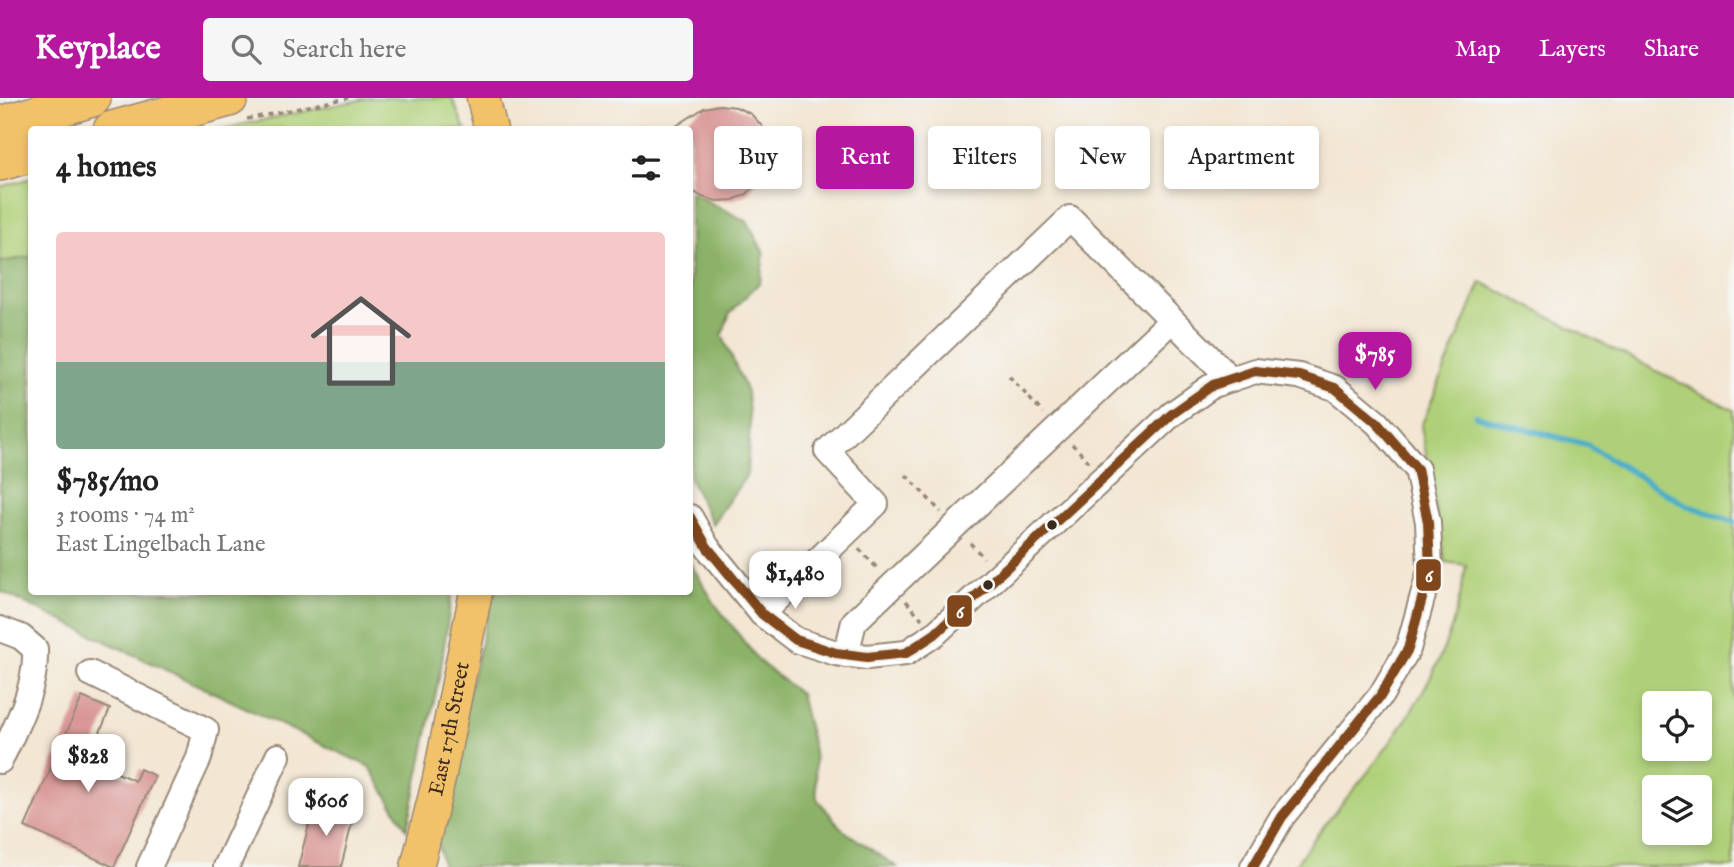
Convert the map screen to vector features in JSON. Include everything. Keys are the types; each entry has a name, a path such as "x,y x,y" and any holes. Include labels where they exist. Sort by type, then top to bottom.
{"highway":[{"path":"0,125 92,98"},
{"path":"136,126 234,110"},
{"path":"0,162 28,154"}],"main road":[{"path":"483,98 490,126"},
{"name":"East 17th Street","path":"417,867 439,779 475,595"}],"street":[{"path":"762,614 876,504 827,451 1070,218 1231,379"},
{"path":"846,655 854,622 1172,320"},
{"path":"693,522 707,547 762,614 796,640 846,655 867,657 906,653 934,634 1172,414 1213,385 1255,371 1299,376 1335,388 1377,423 1418,470 1428,522 1430,570 1408,649 1381,695 1282,817 1253,867"},
{"path":"0,629 21,637 35,649 36,667 19,719 0,761"},
{"path":"90,673 206,730 199,758 149,867"},
{"path":"226,867 278,756"}],"path":[{"path":"234,110 348,98"}],"green space":[{"path":"369,98 452,98 464,126 234,126"},
{"path":"28,179 28,257 0,262 0,187"},
{"path":"693,194 748,222 764,254 760,282 730,313 722,335 747,392 750,426 747,475 712,524 693,485"},
{"path":"28,257 28,595 452,595 441,668 407,830 370,767 0,591 0,262"},
{"path":"1481,282 1734,410 1734,867 1294,867 1316,835 1377,760 1429,680 1448,638 1466,565 1445,562 1421,426"},
{"path":"693,568 715,604 760,662 800,694 814,751 817,799 843,830 897,867 443,867 435,833 492,595 693,595"}],"building":[{"path":"720,105 736,107 751,114 762,126 714,126 714,189 751,189 747,194 733,200 717,201 693,191 693,126 676,126 704,108"},
{"path":"82,697 110,709 88,760 135,781 140,769 155,776 114,867 25,827"},
{"path":"314,805 354,815 341,867 298,867"}],"waterway":[{"path":"1476,416 1587,445 1686,505 1734,522"}],"transit line":[{"name":"6","path":"693,522 707,547 762,614 796,640 836,653 867,657 906,653 935,634 1172,414 1213,385 1255,371 1299,376 1335,388 1377,423 1417,469 1428,522 1430,570 1408,649 1381,695 1282,817 1253,867"}]}
